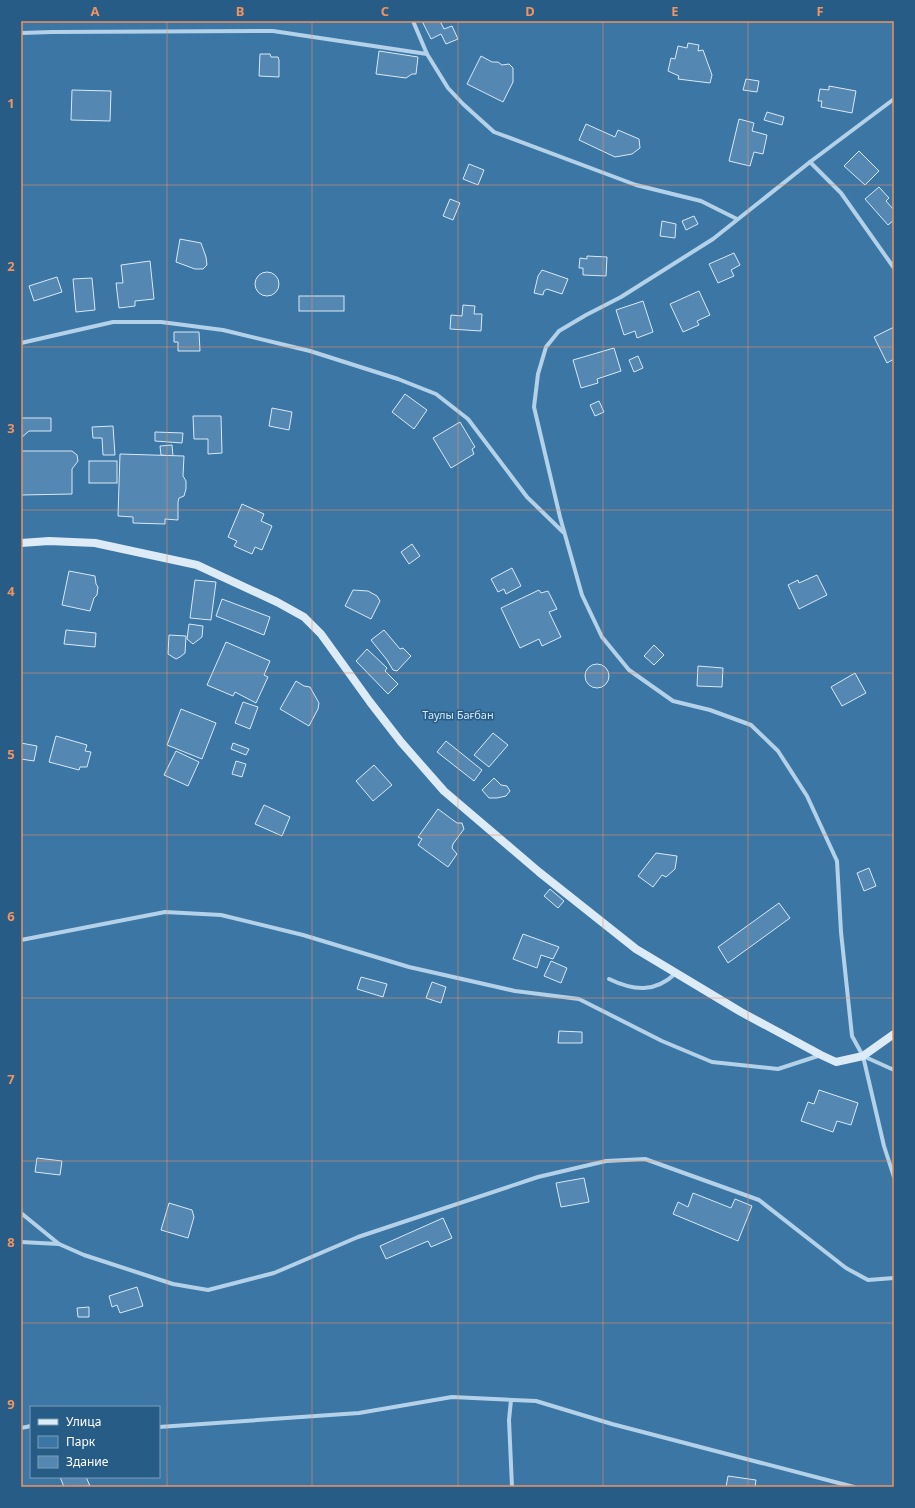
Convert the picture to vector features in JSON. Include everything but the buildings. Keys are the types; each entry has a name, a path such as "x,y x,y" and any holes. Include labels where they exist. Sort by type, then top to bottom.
{"street":[{"path":"413,21 427,54 448,88 494,132 636,185 701,201 737,219"},
{"path":"21,33 273,31 427,54"},
{"path":"894,99 810,162 713,239 621,297 559,331 546,347 538,374 534,407 564,532 582,595 602,637 629,670 673,701 710,710 751,725 778,751 807,796 837,861 852,1036 863,1056 884,1146 894,1177"},
{"path":"810,162 841,193 894,268"},
{"path":"21,343 113,322 161,322 224,330 310,351 398,379 436,394 468,419 527,497 564,532"},
{"path":"21,543 49,541 95,543 197,565 277,602 304,617 321,634 401,742 444,791 539,872 636,949 741,1012 836,1062 863,1056 894,1034"},
{"path":"21,940 165,912 221,915 303,935 409,967 515,991 579,999 662,1041 712,1062 778,1069 821,1055"},
{"path":"609,979 623,986 639,988 654,986 667,981 676,973"},
{"path":"863,1056 894,1070"},
{"path":"21,1213 60,1244 84,1255 173,1284 208,1290 274,1273 358,1237 538,1177 606,1161 645,1159 759,1200 846,1268 868,1280 894,1278"},
{"path":"21,1242 60,1244"},
{"path":"160,1427 359,1413 452,1397 536,1401 612,1424 854,1487"},
{"path":"511,1400 509,1420 512,1487"}],"green space":[{"name":"Таулы Бағбан","path":"21,21 894,21 894,1487 21,1487"}]}
